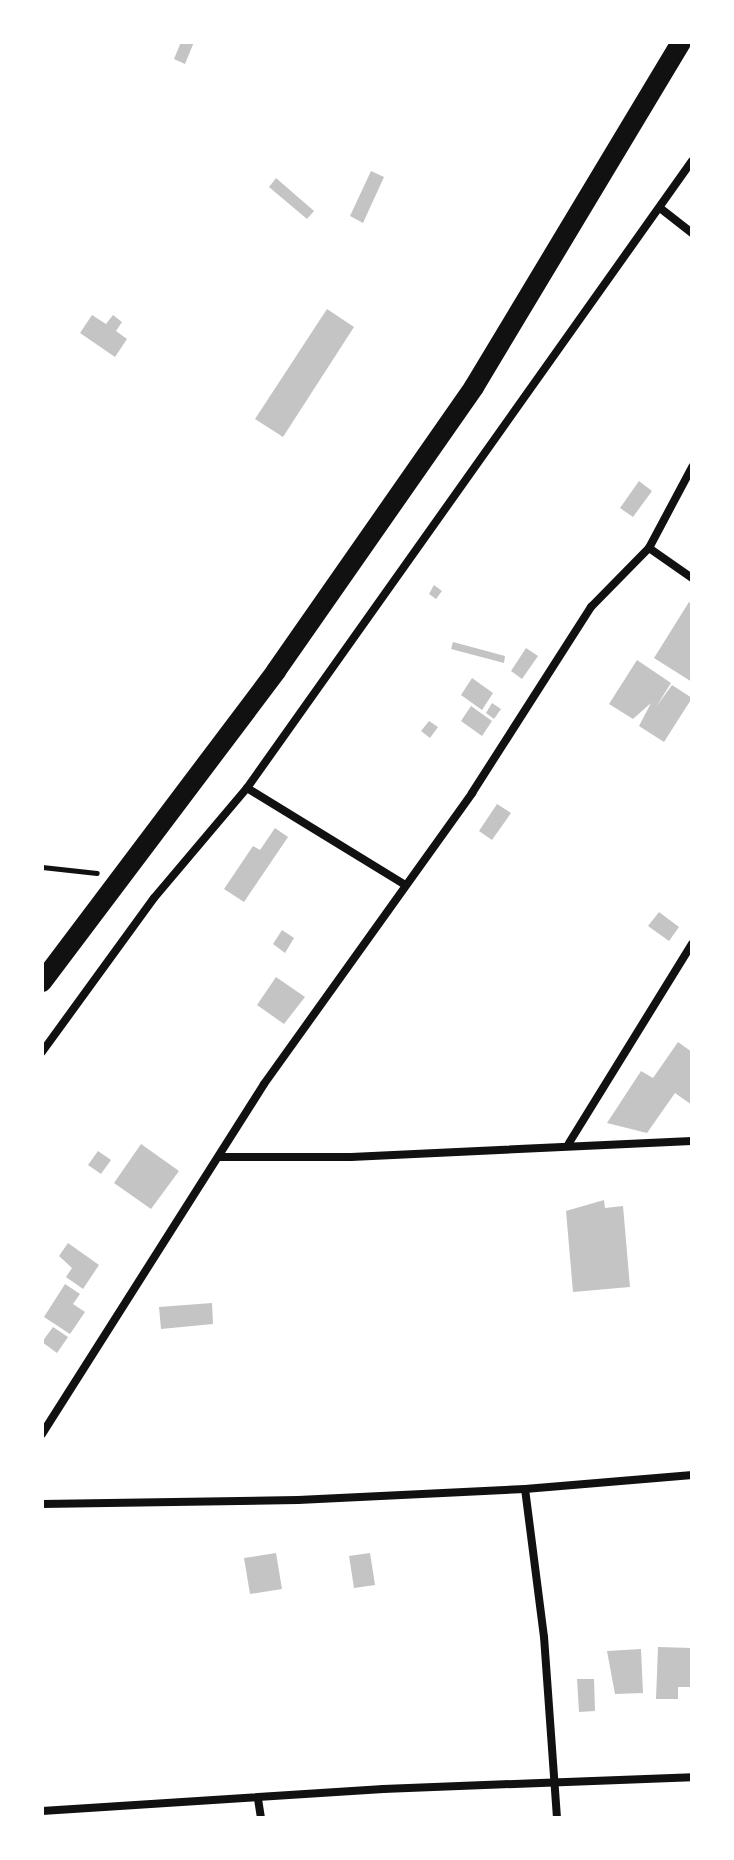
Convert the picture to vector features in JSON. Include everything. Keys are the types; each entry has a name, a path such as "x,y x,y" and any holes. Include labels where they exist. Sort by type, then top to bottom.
{"main road":[{"path":"42,982 125,877 474,387 681,42"}],"street":[{"path":"42,1052 154,898 247,788 692,161"},
{"path":"660,208 692,233"},
{"path":"42,1434 264,1084 472,793 591,607 649,548 692,467"},
{"path":"649,548 692,578"},
{"path":"247,788 405,885"},
{"path":"569,1143 692,944"},
{"path":"220,1157 423,1154 569,1143 692,1141"},
{"path":"42,1504 298,1500 525,1489 692,1475"},
{"path":"525,1489 544,1637 557,1818"},
{"path":"42,1811 692,1777"},
{"path":"258,1799 261,1818"}],"path":[{"path":"42,867 125,877"}],"building":[{"path":"181,42 194,42 185,64 174,59"},
{"path":"371,171 384,177 363,223 350,216"},
{"path":"276,178 314,211 307,219 269,187"},
{"path":"327,309 354,327 283,437 255,419"},
{"path":"92,315 106,324 113,315 122,322 116,331 127,339 115,357 80,333"},
{"path":"639,481 652,491 633,517 620,508"},
{"path":"434,585 442,591 436,599 429,594"},
{"path":"689,602 692,604 692,682 654,658"},
{"path":"453,642 505,656 504,663 451,649"},
{"path":"526,648 538,656 522,679 511,671"},
{"path":"637,660 671,683 656,707 672,685 692,698 664,742 639,726 651,703 633,719 609,704"},
{"path":"472,678 493,693 482,710 461,695"},
{"path":"492,703 501,709 494,719 486,713"},
{"path":"471,706 492,721 482,736 461,721"},
{"path":"429,721 438,727 430,738 421,731"},
{"path":"497,804 511,813 492,840 479,831"},
{"path":"275,828 288,837 244,902 224,889 253,846 260,850"},
{"path":"659,912 679,927 669,941 648,926"},
{"path":"282,930 294,938 285,953 273,944"},
{"path":"276,977 305,997 284,1024 257,1005"},
{"path":"678,1042 692,1052 692,1105 675,1093 647,1133 607,1123 641,1071 653,1078"},
{"path":"141,1144 179,1171 151,1209 114,1183"},
{"path":"98,1151 111,1160 101,1174 88,1165"},
{"path":"604,1200 605,1208 623,1206 630,1287 573,1292 566,1211"},
{"path":"68,1243 99,1265 83,1289 66,1277 72,1268 59,1256"},
{"path":"65,1284 80,1294 73,1304 85,1312 70,1334 44,1317"},
{"path":"212,1303 213,1324 161,1329 159,1307"},
{"path":"53,1327 68,1337 57,1353 42,1342"},
{"path":"276,1553 282,1589 250,1594 244,1558"},
{"path":"370,1553 375,1585 354,1588 349,1556"},
{"path":"658,1647 692,1648 692,1687 678,1687 678,1699 656,1699"},
{"path":"641,1649 643,1693 615,1694 607,1651"},
{"path":"577,1679 594,1679 595,1711 579,1712"}]}
